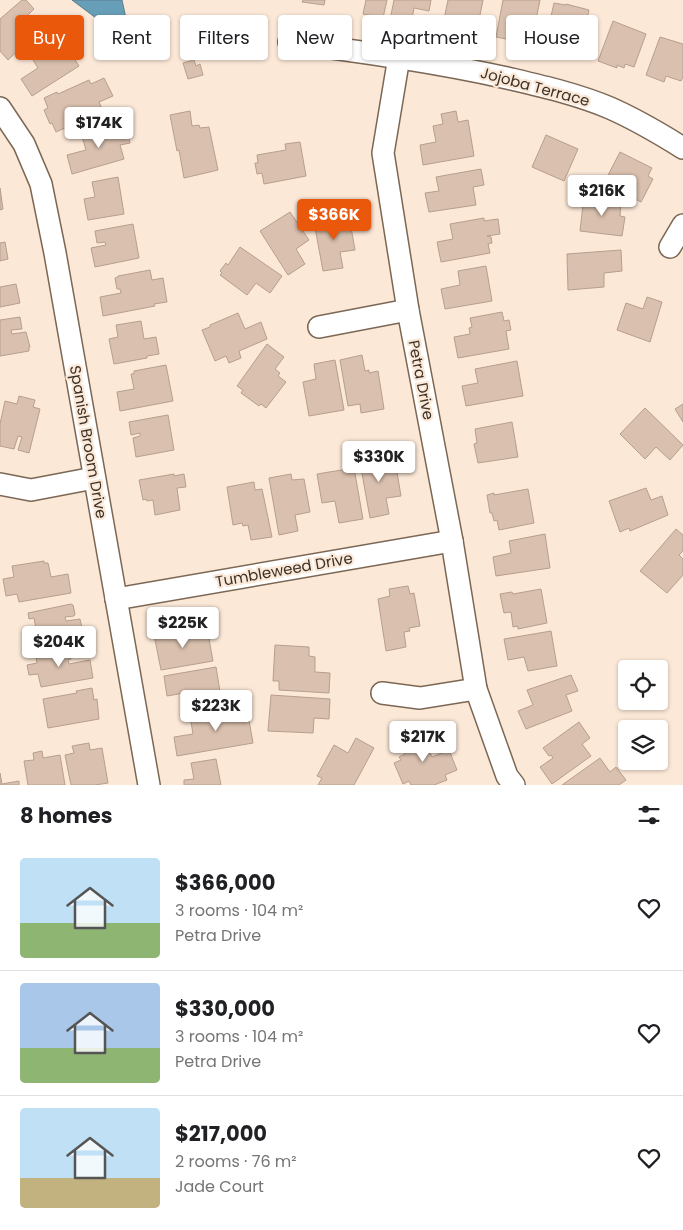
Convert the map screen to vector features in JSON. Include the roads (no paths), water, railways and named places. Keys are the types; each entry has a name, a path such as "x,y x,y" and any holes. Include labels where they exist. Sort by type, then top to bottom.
{"street":[{"name":"Petra Drive","path":"398,60 383,152 408,310 452,541 476,690 507,776 514,785"},
{"name":"Jojoba Terrace","path":"416,60 554,89 608,107 646,126 683,148"},
{"name":"Spanish Broom Drive","path":"0,108 24,144 41,184 57,263 149,785"},
{"path":"670,247 683,225"},
{"path":"319,327 408,310"},
{"path":"0,484 31,490 94,478"},
{"name":"Tumbleweed Drive","path":"116,599 452,541"},
{"path":"382,693 420,698 476,690"}],"water":[{"path":"72,0 122,0 125,15 94,16"}]}
